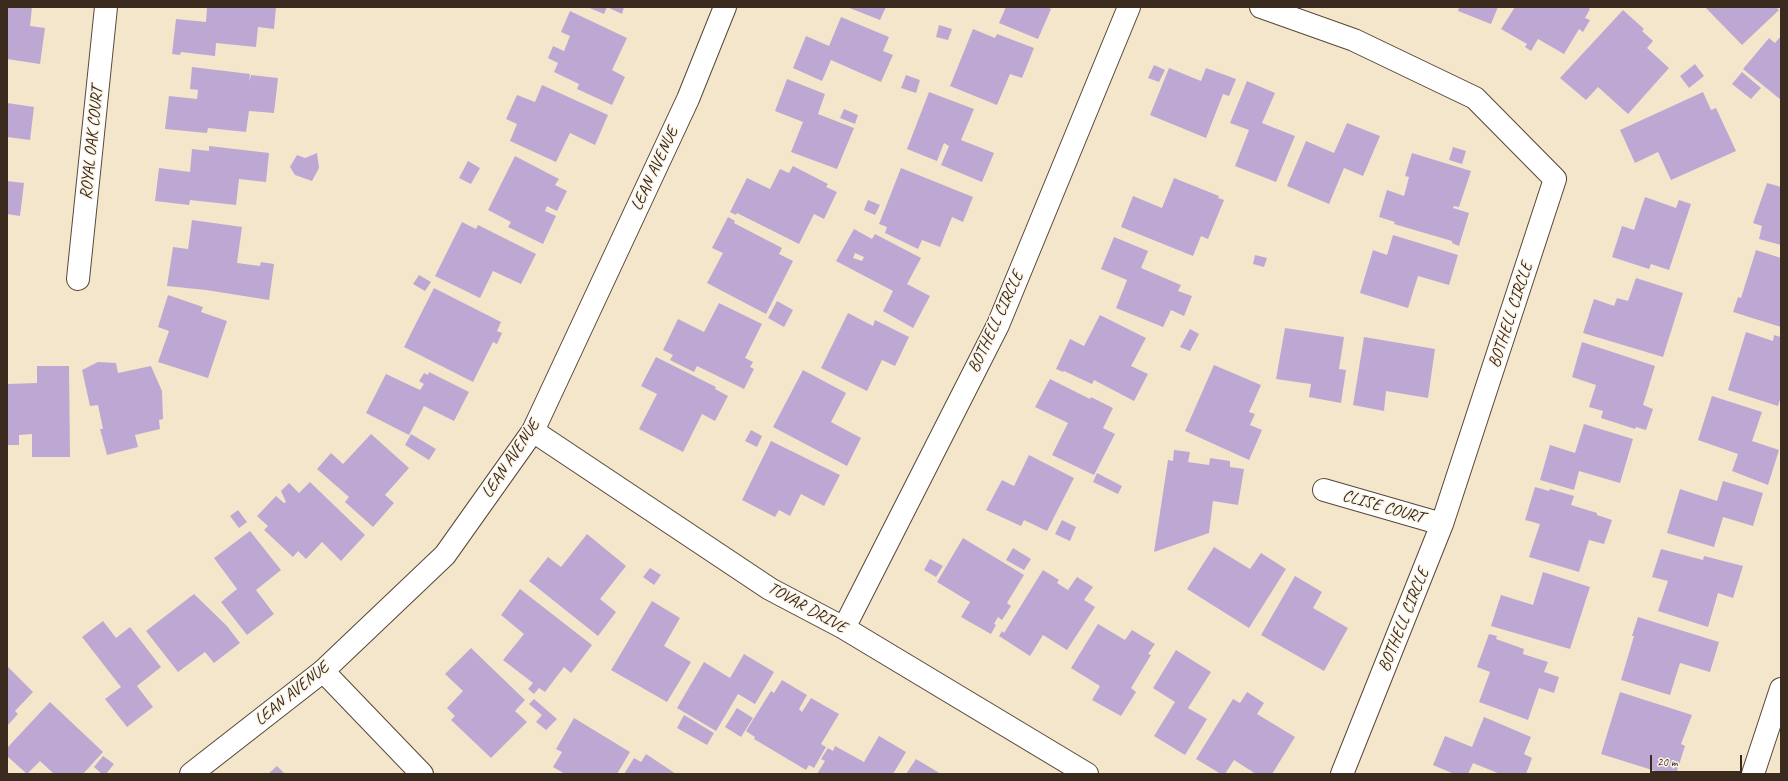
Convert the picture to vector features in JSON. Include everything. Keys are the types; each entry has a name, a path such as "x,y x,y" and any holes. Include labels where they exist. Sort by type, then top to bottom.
{"street":[{"name":"ROYAL OAK COURT","path":"78,279 106,7"},
{"name":"LEAN AVENUE","path":"191,774 323,671 445,555 533,431 688,99 725,7"},
{"name":"BOTHELL CIRCLE","path":"844,628 998,325 1129,7"},
{"name":"BOTHELL CIRCLE","path":"1261,7 1354,40 1475,98 1555,179 1442,524 1342,774"},
{"name":"TOVAR DRIVE","path":"533,431 770,589 844,628 1087,774"},
{"name":"CLISE COURT","path":"1324,490 1442,524"},
{"path":"323,671 422,774"},
{"path":"1753,774 1775,733 1781,689"}],"building":[{"path":"7,7 32,7 30,26 45,28 40,64 7,59"},
{"path":"207,7 276,7 274,29 258,27 256,47 216,43 215,56 181,52 180,55 172,54 176,19 206,22"},
{"path":"587,7 607,7 604,14"},
{"path":"607,7 624,7 622,14"},
{"path":"847,7 886,7 880,20"},
{"path":"1006,7 1047,7 1051,9 1038,39 999,23"},
{"path":"1459,7 1498,7 1491,24 1458,11"},
{"path":"1515,7 1587,7 1590,9 1585,18 1590,20 1583,32 1579,29 1564,54 1538,39 1531,51 1525,47 1527,44 1501,29"},
{"path":"1705,7 1776,7 1779,10 1742,45"},
{"path":"1623,10 1644,29 1642,31 1653,41 1647,48 1669,68 1628,114 1598,87 1586,100 1560,78"},
{"path":"570,11 627,38 612,70 625,77 612,105 577,89 579,84 554,72 558,63 548,58 553,46 564,51 570,36 561,32"},
{"path":"841,17 889,37 883,51 893,55 881,82 831,60 822,81 793,68 806,36 829,46"},
{"path":"939,25 952,29 948,40 936,37"},
{"path":"973,29 995,38 997,34 1034,48 1022,78 1010,74 997,105 950,86"},
{"path":"1781,36 1781,100 1743,69 1769,38 1775,43"},
{"path":"1695,64 1704,76 1689,88 1680,76"},
{"path":"1154,65 1165,70 1159,82 1148,78"},
{"path":"192,67 250,74 249,82 251,75 278,78 274,113 249,111 246,132 208,128 207,133 165,129 169,96 197,99 198,90 190,89"},
{"path":"1169,68 1201,81 1206,68 1236,79 1229,96 1223,94 1206,138 1150,115"},
{"path":"1742,72 1761,88 1751,99 1732,84"},
{"path":"906,75 920,80 916,93 901,88"},
{"path":"787,79 825,94 818,114 854,128 837,169 791,152 803,122 775,111"},
{"path":"1247,81 1275,93 1262,123 1295,136 1276,182 1235,166 1249,130 1230,123"},
{"path":"542,85 608,115 595,145 570,133 556,162 510,141 517,124 506,119 517,95 535,102"},
{"path":"929,92 974,109 961,140 994,153 982,182 941,165 949,146 944,143 937,161 907,149"},
{"path":"1703,92 1711,110 1716,108 1736,151 1671,180 1658,152 1635,163 1620,130"},
{"path":"7,103 34,107 30,140 7,137"},
{"path":"844,109 858,115 855,124 840,118"},
{"path":"1347,123 1380,136 1363,176 1344,168 1329,204 1287,186 1306,141 1334,153"},
{"path":"209,146 269,153 266,182 239,179 236,205 190,200 189,205 155,201 159,168 190,172 192,149 209,151"},
{"path":"1453,147 1466,151 1462,164 1449,160"},
{"path":"317,153 319,168 312,181 295,175 290,167 297,155 305,158"},
{"path":"1412,153 1471,171 1459,207 1454,206 1453,208 1469,213 1459,246 1452,243 1452,241 1394,224 1395,222 1379,217 1387,190 1404,196 1409,177 1405,176"},
{"path":"515,156 559,179 555,185 567,191 557,211 547,206 545,211 556,216 543,244 508,227 511,222 488,210"},
{"path":"468,161 480,168 471,184 459,178"},
{"path":"793,166 828,184 826,187 837,192 824,219 814,214 799,244 737,213 736,215 730,212 747,178 770,189 780,169 789,173"},
{"path":"901,168 973,197 963,222 952,217 940,247 922,240 918,249 885,233 887,227 879,224"},
{"path":"1174,178 1219,196 1218,198 1224,200 1208,239 1201,236 1193,256 1121,227 1133,196 1162,208"},
{"path":"7,181 24,183 20,216 7,214"},
{"path":"1767,183 1781,187 1781,245 1759,239 1762,226 1753,223"},
{"path":"1645,197 1676,208 1679,200 1691,204 1669,270 1651,264 1649,269 1612,257 1622,226 1634,230"},
{"path":"868,200 880,205 875,215 864,210"},
{"path":"728,217 735,221 734,223 782,248 779,254 793,261 766,314 707,283 723,253 712,248"},
{"path":"192,220 242,227 237,263 260,266 261,262 274,264 269,300 206,290 167,286 173,247 188,249"},
{"path":"462,222 476,229 478,225 536,254 521,284 493,271 480,298 435,276"},
{"path":"854,229 872,239 875,234 921,258 907,284 930,296 913,328 883,311 893,291 836,261","holes":["855,253 864,257 862,261 853,258"]},
{"path":"1393,235 1458,255 1449,285 1418,276 1408,308 1360,293 1373,250 1387,255"},
{"path":"1114,237 1148,251 1141,268 1181,285 1178,291 1192,296 1184,316 1171,310 1163,327 1116,308 1127,280 1101,269"},
{"path":"1756,250 1781,258 1781,327 1733,312 1738,297 1741,298"},
{"path":"1255,255 1267,258 1264,267 1253,264"},
{"path":"419,275 431,282 425,291 413,284"},
{"path":"1636,278 1683,293 1663,357 1583,333 1594,299 1614,306 1617,298 1628,301"},
{"path":"434,288 501,322 497,331 502,333 497,344 493,342 473,382 404,347"},
{"path":"168,295 203,307 201,312 227,321 208,378 158,362 169,331 158,327"},
{"path":"777,301 793,310 784,327 768,318"},
{"path":"719,303 762,324 745,358 753,362 750,367 754,369 744,389 697,366 694,372 670,360 673,355 663,350 678,319 704,332"},
{"path":"848,313 873,326 875,320 909,337 895,366 882,360 867,391 821,368"},
{"path":"1100,315 1146,338 1131,366 1148,374 1134,401 1094,380 1092,384 1064,371 1063,372 1056,369 1070,339 1084,346"},
{"path":"1285,328 1344,337 1339,369 1346,370 1341,403 1309,397 1311,384 1276,379"},
{"path":"1190,329 1199,334 1190,351 1180,347"},
{"path":"1746,332 1773,341 1774,335 1781,337 1781,396 1778,406 1728,390"},
{"path":"1364,337 1435,349 1428,398 1386,391 1384,411 1353,405"},
{"path":"1582,342 1655,366 1643,405 1653,409 1646,430 1636,427 1635,429 1601,418 1603,411 1589,407 1596,385 1572,377"},
{"path":"656,357 716,387 715,389 728,396 715,421 702,414 683,452 639,429 657,394 641,386"},
{"path":"98,362 116,363 118,373 151,366 162,391 163,419 159,420 160,429 135,435 138,447 107,455 100,429 103,429 98,405 90,406 82,370"},
{"path":"1214,365 1261,385 1249,412 1255,414 1250,425 1262,430 1249,460 1185,431"},
{"path":"37,366 69,366 70,457 32,457 32,434 19,435 19,445 7,445 7,384 37,383"},
{"path":"803,370 846,393 831,422 861,438 847,466 773,427"},
{"path":"429,372 469,392 454,421 424,406 409,435 366,413 386,374 420,390 424,384 419,381 424,373 428,375"},
{"path":"1050,379 1090,399 1091,397 1113,408 1103,428 1115,434 1094,475 1052,455 1068,423 1035,407"},
{"path":"1712,396 1762,412 1752,441 1779,450 1768,485 1732,471 1738,454 1698,440"},
{"path":"1584,424 1633,439 1620,483 1579,471 1574,490 1540,480 1550,445 1575,453"},
{"path":"751,430 762,436 757,447 745,441"},
{"path":"371,434 409,468 385,495 394,503 373,527 345,502 349,497 317,469 331,453 343,464"},
{"path":"411,434 436,449 429,460 405,445"},
{"path":"771,441 840,475 824,506 801,494 790,516 779,510 775,517 742,500"},
{"path":"1174,450 1190,452 1188,462 1209,465 1210,458 1230,461 1230,467 1244,469 1238,505 1213,501 1209,533 1154,552 1168,460 1173,461"},
{"path":"1029,455 1074,478 1047,531 1024,520 1021,526 986,510 1002,480 1014,486"},
{"path":"1097,473 1122,486 1118,494 1093,482"},
{"path":"1723,481 1763,493 1753,526 1723,517 1714,547 1667,533 1680,489 1717,501"},
{"path":"310,482 365,535 341,561 322,542 306,559 298,551 293,557 264,530 268,526 257,516 276,496 284,503 286,502 281,491 289,483 299,493"},
{"path":"1535,487 1549,491 1550,489 1574,496 1571,505 1597,513 1597,515 1612,520 1604,544 1589,540 1579,572 1529,557 1540,524 1525,520"},
{"path":"238,510 247,522 239,528 230,516"},
{"path":"1062,520 1076,527 1070,541 1055,534"},
{"path":"250,531 281,570 256,590 274,614 247,635 221,602 237,589 214,558"},
{"path":"587,534 626,566 600,599 616,612 598,636 529,581 548,557 561,567"},
{"path":"963,538 1024,575 1007,603 1011,606 1002,620 998,617 991,634 961,617 970,602 937,582"},
{"path":"1214,547 1250,569 1261,553 1286,569 1249,628 1187,589"},
{"path":"1013,548 1031,559 1024,570 1006,560"},
{"path":"1661,549 1703,560 1704,556 1743,566 1733,598 1718,593 1708,627 1658,611 1668,581 1652,577"},
{"path":"930,559 943,566 936,577 924,570"},
{"path":"650,568 661,575 654,585 643,577"},
{"path":"1043,570 1059,580 1057,583 1068,590 1077,577 1093,587 1084,600 1095,607 1067,650 1043,635 1030,656 999,636 1002,631 1004,633"},
{"path":"1543,572 1590,587 1570,649 1491,626 1501,595 1533,605"},
{"path":"1295,576 1322,592 1313,608 1348,628 1324,671 1261,635"},
{"path":"520,589 592,645 571,673 564,667 545,692 539,688 534,694 528,689 533,683 503,660 524,634 501,615"},
{"path":"194,594 227,626 240,643 214,663 205,652 178,672 146,631"},
{"path":"652,601 680,618 664,646 691,662 667,702 611,670"},
{"path":"1638,617 1719,642 1710,672 1680,663 1670,695 1621,680"},
{"path":"103,621 116,638 130,627 161,667 137,686 153,707 127,727 105,699 121,687 82,637"},
{"path":"1098,624 1125,640 1132,630 1155,644 1148,654 1151,655 1131,688 1136,692 1121,716 1092,700 1100,686 1071,668"},
{"path":"1489,634 1497,636 1496,639 1524,649 1523,654 1548,662 1544,672 1559,677 1554,693 1539,688 1528,720 1479,702 1490,672 1477,667"},
{"path":"471,648 525,700 515,711 527,722 491,758 451,720 455,716 447,708 463,691 445,674"},
{"path":"1176,650 1211,672 1188,708 1207,719 1185,755 1154,736 1175,702 1153,688"},
{"path":"744,654 774,672 755,704 738,694 716,731 677,708 704,662 730,678"},
{"path":"7,666 33,692 15,711 18,714 7,726"},
{"path":"782,680 807,695 799,709 802,712 811,698 839,714 821,744 826,747 814,768 809,765 806,770 754,739 755,737 746,731 771,691 774,693"},
{"path":"1247,692 1264,703 1257,714 1295,737 1272,774 1256,774 1234,760 1225,774 1221,774 1196,759 1233,699 1240,703"},
{"path":"1620,692 1692,715 1681,744 1685,746 1676,774 1665,774 1601,754"},
{"path":"534,699 557,719 546,730 536,722 542,715 529,704"},
{"path":"50,702 103,752 83,774 54,774 40,761 27,774 7,756 7,748"},
{"path":"737,708 753,718 741,737 725,727"},
{"path":"684,715 714,733 707,745 677,728"},
{"path":"1484,717 1531,737 1524,754 1532,758 1526,774 1500,774 1473,763 1468,774 1454,774 1433,765 1445,736 1472,747"},
{"path":"574,718 630,752 617,774 565,774 553,767 562,752 556,749"},
{"path":"879,736 906,752 893,774 817,774 825,761 821,759 828,748 833,751 835,746 864,762"},
{"path":"646,754 676,774 624,774 634,758 641,762"},
{"path":"103,756 114,764 106,774 102,774 94,767"},
{"path":"916,759 941,774 906,774"},
{"path":"277,766 285,774 268,774"}]}
